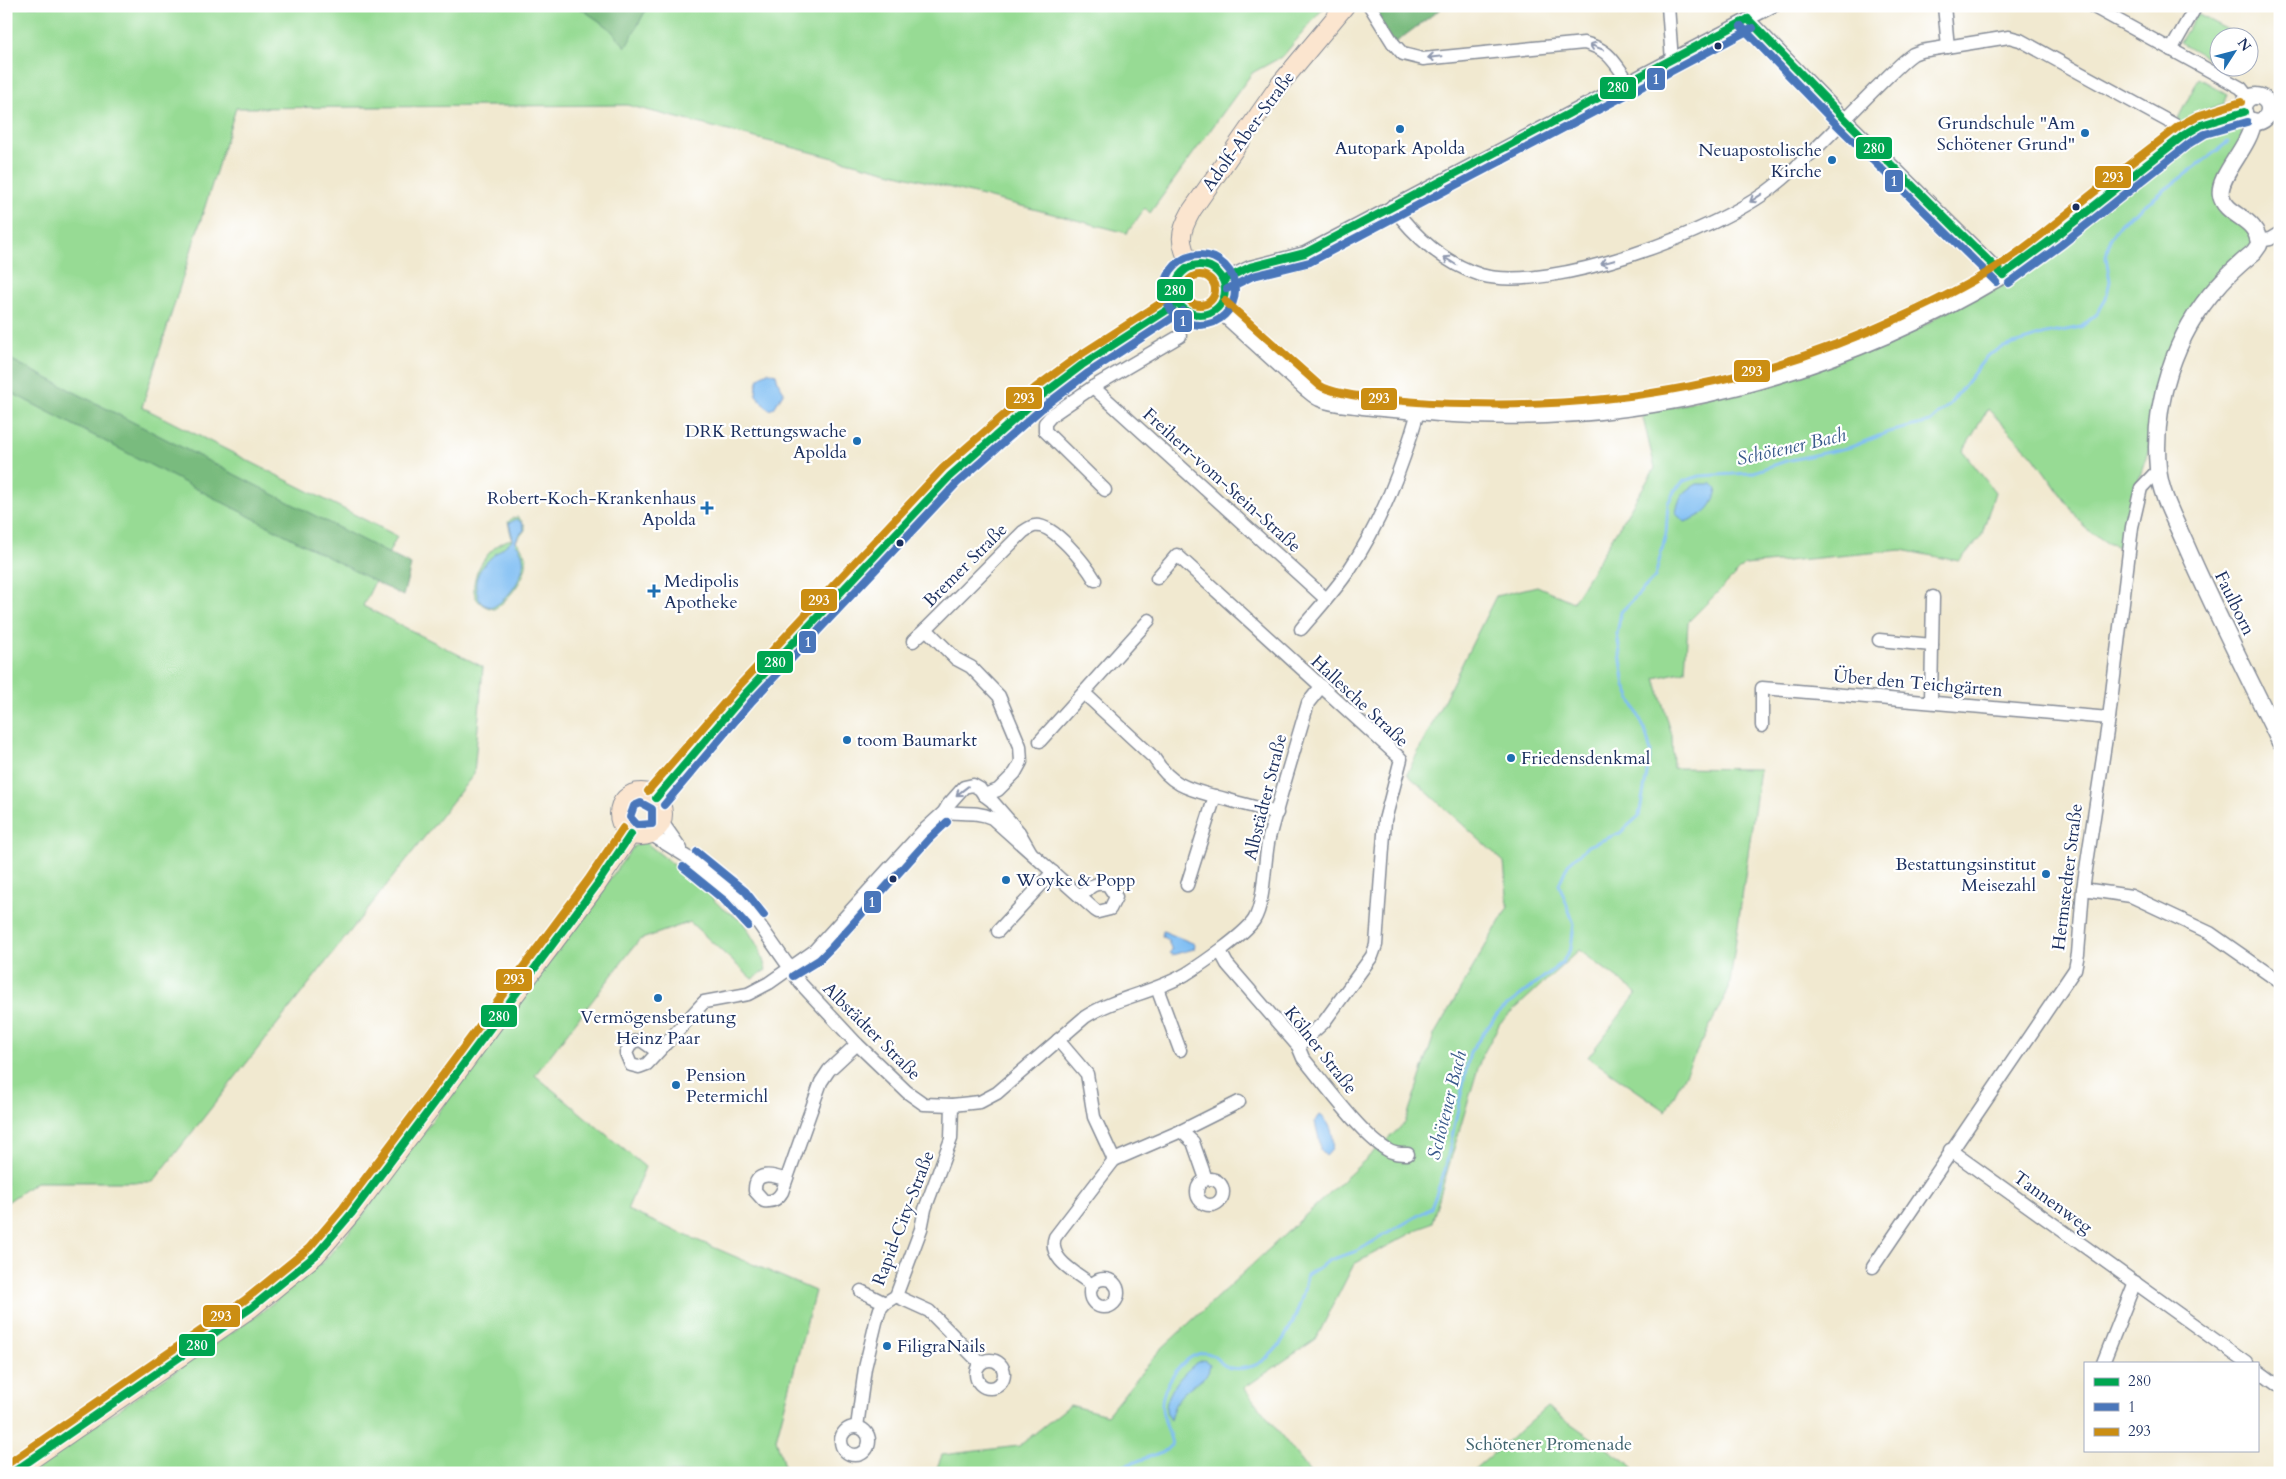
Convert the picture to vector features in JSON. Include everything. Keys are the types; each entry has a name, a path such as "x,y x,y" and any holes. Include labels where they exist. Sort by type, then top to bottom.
{"main road":[{"name":"Adolf-Aber-Straße","path":"1191,267 1182,247 1182,228 1192,210 1280,84 1345,6"},
{"path":"1206,266 1213,268 1223,280 1225,295 1218,308 1212,313 1197,316 1189,314 1178,303 1174,289 1176,282 1179,276 1191,267 1206,266"},
{"path":"656,798 745,694 950,476 1041,396 1082,365 1178,303"},
{"path":"636,793 646,793 656,798 663,811 656,828 640,836 626,830 620,820 622,803 636,793"},
{"path":"12,1473 251,1308 316,1255 351,1214 596,886 632,834"}],"street":[{"path":"1370,6 1403,54 1423,59 1584,43 1599,46 1606,52 1628,82"},
{"path":"1668,6 1672,61"},
{"path":"1223,280 1250,267 1305,253 1773,6"},
{"path":"1944,6 1948,47"},
{"path":"2092,6 2241,88 2248,111 2249,137 2220,186 2221,196 2227,206 2254,228 2259,242 2254,252 2218,286 2200,309 2177,351 2162,404 2158,470"},
{"path":"2171,50 2196,6"},
{"path":"1748,19 1845,119 2003,274"},
{"path":"1392,206 1408,226 1430,247 1454,264 1479,274 1498,278 1528,277 1565,272 1611,261 1682,238 1739,209 1771,188 1801,162 1913,54 2009,37 2020,40 2175,125 2184,135"},
{"path":"1218,308 1320,398 1334,402 1418,412 1524,416 1581,414 1675,401 1744,385 1800,369 1844,354 1925,318 2003,274 2055,236 2184,135 2201,125 2248,111 2260,97 2274,107 2265,118 2248,111"},
{"path":"2259,242 2270,239 2280,233"},
{"path":"1105,490 1045,431 1045,423 1093,387 1180,336"},
{"name":"Freiherr-vom-Stein-Straße","path":"1093,387 1326,600"},
{"path":"1301,629 1349,571 1373,531 1391,493 1405,456 1418,412"},
{"name":"Faulborn","path":"2158,470 2169,507 2280,742"},
{"name":"Hermstedter Straße","path":"1872,1268 1950,1150 2075,969 2083,889 2109,718 2132,527 2141,488 2158,470"},
{"name":"Bremer Straße","path":"913,641 1023,532 1034,526 1044,527 1052,532 1085,563 1095,580"},
{"name":"Hallesche Straße","path":"1157,578 1178,555 1320,688 1401,759 1384,820 1376,945 1372,956 1324,1022 1298,1046"},
{"path":"1931,701 1933,597"},
{"path":"1040,741 1150,620"},
{"name":"Bremer Straße","path":"926,628 956,659 971,667 1000,696 1020,746 1021,762 1016,773 998,790 984,796"},
{"path":"1879,640 1932,645"},
{"name":"Albstädter Straße","path":"656,828 687,857 738,898 754,917 801,984 857,1044 906,1092 924,1104 952,1105 980,1102 997,1092 1085,1017 1100,1007 1157,988 1187,973 1220,951 1254,920 1259,908 1269,839 1308,703 1320,688"},
{"name":"Über den Teichgärten","path":"1762,726 1762,688 1931,701 2109,718"},
{"path":"1084,693 1154,758 1159,767 1178,784 1194,792 1277,813"},
{"path":"658,1052 704,1002 748,994 769,983 812,952 930,824 944,812 958,792 968,785 976,786 984,796 992,800 1019,832 1030,851"},
{"path":"978,812 983,806 984,796"},
{"path":"1187,885 1215,796"},
{"path":"944,812 963,814 978,812 992,818 1080,897"},
{"path":"998,931 1052,872"},
{"path":"2083,889 2131,896 2158,908 2210,933 2280,982"},
{"name":"Kölner Straße","path":"1220,951 1227,964 1298,1046 1303,1058 1377,1142 1397,1154 1408,1154"},
{"path":"1157,988 1180,1050"},
{"path":"1058,1040 1087,1074 1094,1117 1114,1160"},
{"path":"786,1180 821,1082 829,1070 857,1044"},
{"path":"1092,1285 1056,1256 1052,1246 1055,1237 1114,1160 1181,1131 1239,1102"},
{"name":"Rapid-City-Straße","path":"857,1427 870,1345 880,1309 891,1299 921,1229 925,1209 952,1139 952,1105"},
{"path":"1181,1131 1193,1142 1206,1179"},
{"name":"Tannenweg","path":"1950,1150 2245,1362"},
{"path":"2103,1362 2135,1282"},
{"path":"861,1291 929,1311 980,1363"},
{"path":"2258,1371 2280,1387"}],"green space":[{"path":"6,6 1325,6 1283,56 1252,73 1150,213 1145,208 1127,233 627,105 236,108 142,407 397,536 363,606 483,667 474,774 153,1182 36,1182 6,1203"},
{"path":"577,6 648,6 626,47 608,27"},
{"path":"1366,6 1452,6 1443,7 1392,45"},
{"path":"2197,14 2224,28 2208,28 2208,58 2180,42"},
{"path":"2199,78 2227,94 2223,105 2193,113 2195,121 2183,126 2177,120"},
{"path":"2229,123 2239,127 2244,137 2216,185 2245,222 2254,240 2251,248 2215,283 2154,402 2149,449 2137,485 2123,548 2107,543 2084,527 2033,456 1988,409 1963,451 1995,492 1981,537 1959,561 1901,550 1745,565 1688,622 1685,671 1655,678 1672,735 1673,768 1760,769 1729,989 1666,1111 1588,1057 1637,993 1579,950 1500,1023 1481,1058 1432,1222 1354,1264 1316,1339 1244,1388 1311,1473 935,1473 942,1455 1019,1446 1070,1405 1107,1415 1159,1351 1405,1123 1434,1035 1508,907 1504,862 1407,774 1496,596 1537,586 1573,602 1655,468 1642,414 1681,405 1927,324 2202,131"},
{"path":"6,357 411,565 403,596 6,390"},
{"path":"518,517 525,525 525,530 516,541 525,555 526,565 521,579 511,594 494,609 482,604 475,596 474,585 477,573 491,551 501,543 512,539 508,522 512,518"},
{"path":"645,842 697,883 721,907 743,922 760,950 766,970 752,979 690,922 639,940 535,1075 645,1167 627,1210 815,1291 776,1439 786,1473 25,1473 259,1314 324,1261 359,1220 634,846"},
{"name":"Schötener Promenade","path":"1547,1407 1632,1466 1635,1473 1471,1473"}],"water":[{"path":"768,372 776,374 784,392 774,408 769,410 756,395 759,378"},
{"path":"1697,484 1712,484 1717,489 1715,496 1706,511 1685,522 1676,514 1678,504 1685,493"},
{"path":"517,519 523,524 524,530 518,536 515,543 521,551 523,569 514,587 501,602 493,607 485,605 478,596 477,578 480,570 486,563 513,539 509,523"},
{"path":"1163,931 1195,944 1194,949 1172,955 1169,953 1172,950 1168,941 1162,936"},
{"path":"1320,1115 1331,1129 1333,1141 1330,1152 1326,1156 1320,1150 1315,1122"},
{"path":"1204,1360 1210,1364 1208,1373 1181,1396 1173,1409 1170,1420 1166,1413 1167,1404 1175,1385 1189,1369"}],"waterway":[{"name":"Schötener Bach","path":"1106,1473 1167,1450 1172,1445 1165,1422 1162,1400 1173,1375 1187,1361 1202,1353 1210,1354 1231,1368 1248,1367 1262,1361 1274,1351 1293,1322 1307,1275 1330,1260 1357,1251 1431,1208 1445,1170 1470,1052 1499,1012 1562,963 1571,948 1574,924 1559,884 1568,864 1588,846 1620,833 1639,816 1651,752 1645,730 1625,686 1617,634 1621,612 1655,577 1666,534 1668,503 1675,490 1684,481 1700,476 1751,473 1786,461 1851,447 1889,432 1930,422 1950,404 1987,356 2001,348 2046,334 2081,327 2097,314 2106,299 2110,281 2106,257 2110,238 2121,223 2228,142"}],"transit line":[{"name":"280","path":"1748,19 1845,119 2003,275"},
{"name":"280","path":"1223,280 1250,267 1305,253 1748,19"},
{"name":"1","path":"1741,26 1838,126 1996,282"},
{"name":"1","path":"1227,289 1253,276 1310,262 1753,28"},
{"name":"293","path":"1225,301 1319,385 1346,394 1390,400 1435,403 1524,404 1580,401 1635,395 1689,386 1743,374 1796,359 1848,340 1927,305 1992,270 2021,250 2179,126 2197,116 2241,102"},
{"name":"280","path":"2003,275 2055,237 2184,135 2201,125 2244,112"},
{"name":"1","path":"2009,283 2061,245 2190,143 2205,134 2247,122"},
{"name":"1","path":"1193,255 1207,255 1220,261 1229,270 1235,283 1235,290 1233,303 1225,315 1207,325 1193,325 1180,319 1171,310 1165,297 1165,283 1171,270 1180,261 1193,255"},
{"name":"280","path":"1195,265 1205,265 1218,272 1225,285 1225,290 1225,295 1218,308 1205,315 1195,315 1186,311 1179,304 1175,295 1175,285 1179,276 1186,269 1195,265"},
{"name":"293","path":"1200,275 1211,279 1215,290 1211,301 1200,305 1189,301 1185,290 1189,279 1200,275"},
{"name":"293","path":"648,791 738,687 943,468 1035,388 1077,357 1173,295"},
{"name":"280","path":"656,798 745,694 950,476 1041,396 1082,365 1178,303"},
{"name":"1","path":"664,805 752,701 957,483 1047,404 1088,373 1183,311"},
{"name":"1","path":"641,803 652,809 652,824 637,825 630,817 634,806 641,803"},
{"name":"1","path":"793,976 819,960 929,839 947,822"},
{"name":"293","path":"6,1465 245,1300 309,1248 343,1208 422,1103 588,880 623,828"},
{"name":"280","path":"12,1473 251,1308 316,1255 351,1214 430,1109 596,886 631,834"},
{"name":"1","path":"697,852 745,891 764,915"},
{"name":"1","path":"683,867 725,901 748,926"}],"place":[{"name":"Autopark Apolda","path":"1400,129"},
{"name":"Grundschule \"Am Schötener Grund\"","path":"2085,133"},
{"name":"Neuapostolische Kirche","path":"1832,160"},
{"name":"DRK Rettungswache Apolda","path":"857,441"},
{"name":"Robert-Koch-Krankenhaus Apolda","path":"707,508"},
{"name":"Medipolis Apotheke","path":"654,591"},
{"name":"toom Baumarkt","path":"847,740"},
{"name":"Friedensdenkmal","path":"1511,758"},
{"name":"Bestattungsinstitut Meisezahl","path":"2046,874"},
{"name":"Woyke & Popp","path":"1006,880"},
{"name":"Vermögensberatung Heinz Paar","path":"658,998"},
{"name":"Pension Petermichl","path":"676,1085"},
{"name":"FiligraNails","path":"887,1346"}]}
